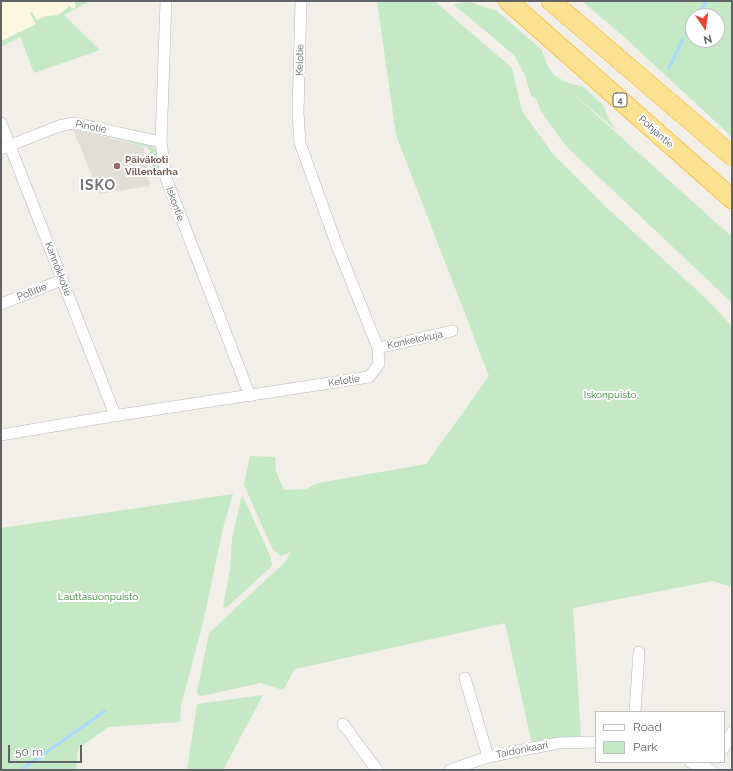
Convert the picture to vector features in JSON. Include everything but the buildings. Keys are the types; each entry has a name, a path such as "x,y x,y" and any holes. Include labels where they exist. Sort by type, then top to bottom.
{"highway":[{"name":"Pohjantie","path":"508,1 732,199"},
{"path":"551,1 732,156"}],"street":[{"name":"Iskontie","path":"166,1 160,142 169,188 250,396"},
{"name":"Kelotie","path":"1,435 115,415 369,377 379,364 378,348 336,243 300,143 298,113 301,1"},
{"name":"Kannokkotie","path":"1,123 5,147 62,280 115,415"},
{"name":"Pinotie","path":"5,147 58,126 74,123 160,142"},
{"name":"Pöllitie","path":"1,304 62,280"},
{"name":"Konkelokuja","path":"378,348 452,331"},
{"path":"635,711 639,652"},
{"path":"465,678 488,757"},
{"path":"343,724 377,770"},
{"path":"725,746 732,732"},
{"name":"Taidonkaari","path":"450,770 488,757 558,743 595,742"},
{"path":"693,763 712,770"}],"shaded area":[{"path":"1,1 76,1 79,7 1,47"},
{"name":"Päiväkoti Villentarha","path":"73,129 142,146 144,148 150,186 99,194"}],"green space":[{"path":"74,1 90,1 64,15 100,50 34,73 20,37 1,47 1,41 36,24 30,13 32,12 37,20 46,16 58,15 70,6 72,9 76,7"},
{"name":"Iskonpuisto","path":"377,1 434,1 512,68 522,111 553,154 604,205 702,295 732,326 732,587 712,581 573,608 581,736 532,744 505,623 295,669 283,690 260,683 199,696 197,692 209,633 285,562 292,551 281,556 273,550 244,485 250,456 275,457 276,471 284,490 306,489 318,483 426,464 489,376 396,135"},
{"path":"582,1 732,1 732,137 624,37"},
{"path":"470,2 497,11 542,50 547,65 554,75 565,82 584,87 604,106 609,120 616,130 572,93 732,237 732,303 565,145 541,111 536,99 531,96 525,75 514,55 453,4"},
{"path":"77,128 148,145 154,148 157,150 162,175 154,178 150,151 147,147"},
{"name":"Lauttasuonpuisto","path":"233,494 224,524 203,623 181,705 180,722 108,727 78,749 76,770 1,770 1,528"},
{"path":"243,496 271,558 272,566 226,608 223,607 230,570 232,539 241,498"},
{"path":"263,695 223,770 187,770 197,704"}],"waterway":[{"path":"702,8 707,1"},
{"path":"669,68 683,39"},
{"path":"21,770 105,711"}],"place":[{"name":"Päiväkoti Villentarha","path":"117,166"}],"district":[{"name":"ISKO","path":"98,186"}]}
